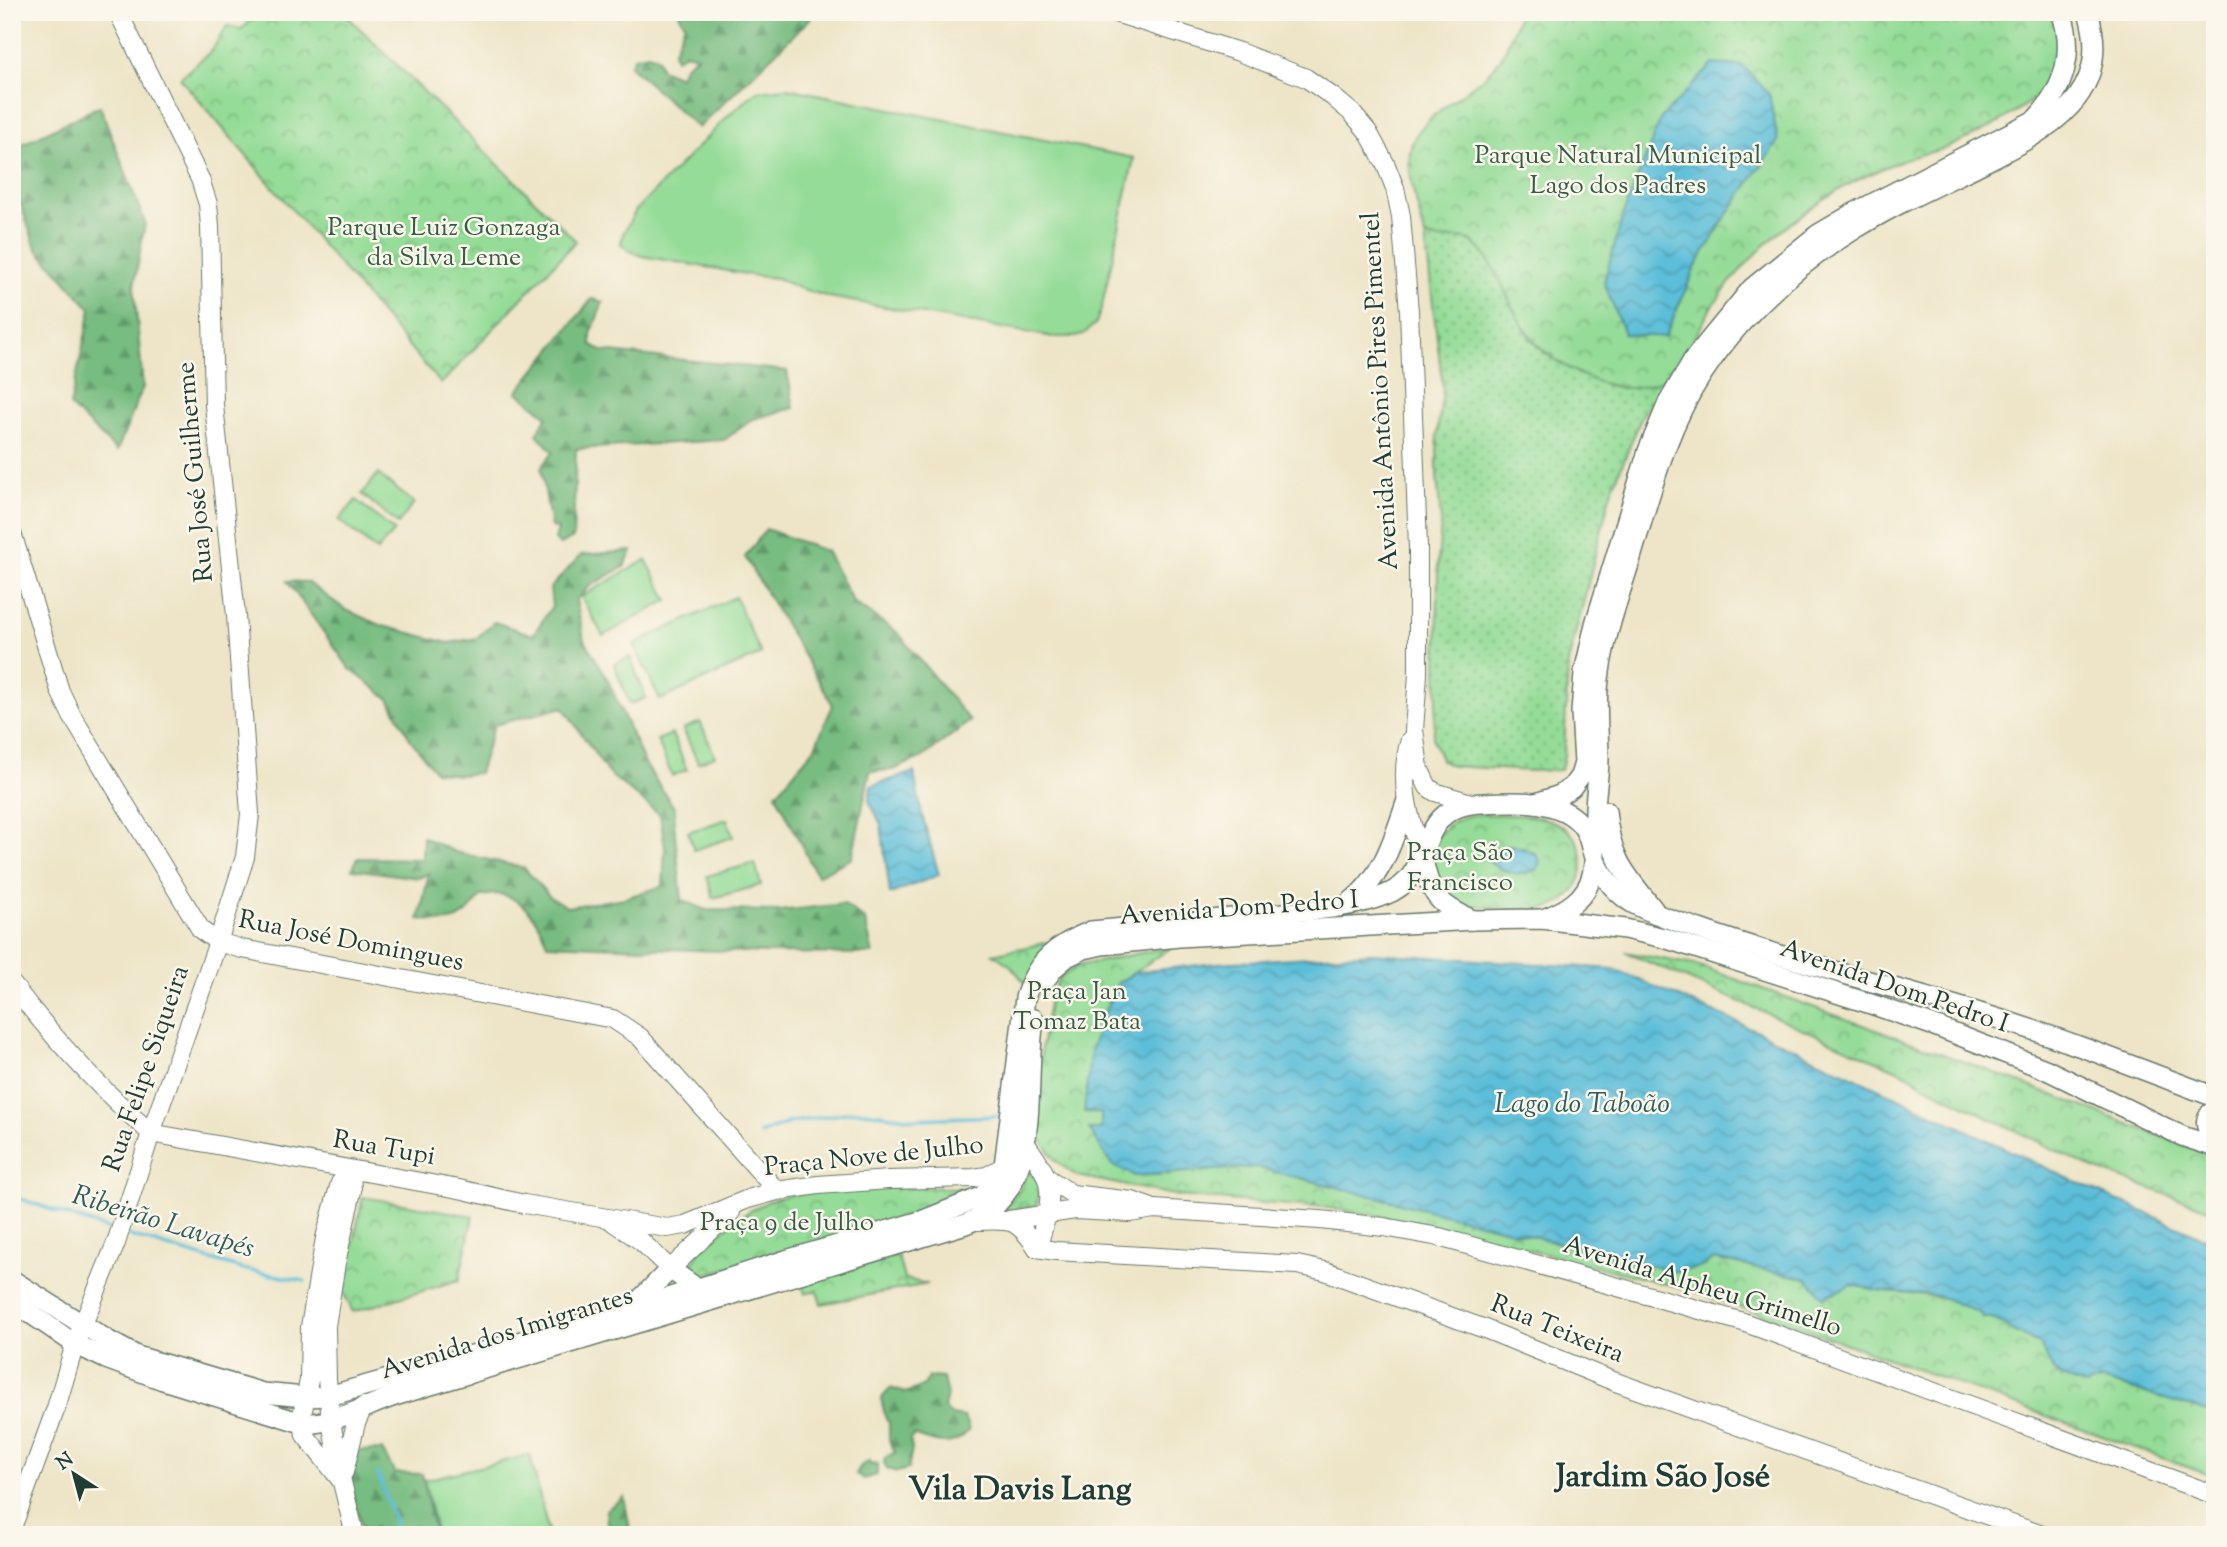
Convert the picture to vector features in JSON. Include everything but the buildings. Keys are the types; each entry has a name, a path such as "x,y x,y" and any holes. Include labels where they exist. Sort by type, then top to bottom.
{"main road":[{"path":"1657,914 1629,880 1612,850 1608,836 1599,760 1598,689 1613,616 1670,436 1692,390 1719,349 1778,285 1803,264 1844,236 1899,205 2018,145 2057,121 2080,93 2091,67 2094,47 2088,12"},
{"path":"1536,803 1572,788 1580,776 1584,763 1581,712 1583,686 1595,624 1648,451 1668,403 1693,360 1752,288 1817,235 1856,212 2035,120 2045,110 2062,81 2067,59 2067,37 2062,13"},
{"path":"2067,37 2094,47"},
{"path":"1594,857 1595,792 1599,760"},
{"path":"1347,904 1367,887 1385,860 1406,803"},
{"name":"Avenida Dom Pedro I","path":"1031,1001 1029,984 1041,964 1054,950 1091,931 1301,911 1374,898 1395,890 1410,877 1423,858 1429,833 1439,820 1458,807 1471,803 1536,803 1560,810 1577,820 1585,829 1594,857 1619,894 1638,907 1723,938 1985,1014 2104,1054 2215,1097"},
{"name":"Avenida Dom Pedro I","path":"1542,919 1559,913 1579,899 1589,883 1594,857"},
{"name":"Avenida Dom Pedro I","path":"1423,858 1430,888 1440,902 1474,920"},
{"name":"Avenida Dom Pedro I","path":"1031,1001 1054,968 1067,957 1102,945 1179,937 1474,920 1542,919 1625,929 1664,938 1871,1003 2045,1069 2182,1136 2215,1145"},
{"path":"1010,1172 1025,1142 1032,1038 1031,1001"},
{"path":"1010,1172 1031,1001"},
{"path":"2215,1110 2209,1114 2206,1122 2207,1131 2215,1145"},
{"name":"Avenida dos Imigrantes","path":"12,1280 137,1356 255,1391 304,1397 329,1396 631,1310 705,1293 975,1220 1001,1201 1010,1172"},
{"name":"Avenida dos Imigrantes","path":"12,1301 75,1344 106,1360 302,1423 318,1424 364,1406 957,1208 981,1197 1010,1172"},
{"path":"631,1310 670,1269 705,1293"}],"street":[{"name":"Rua José Guilherme","path":"118,12 200,179 208,204 214,405 236,616 250,814 245,856 218,942"},
{"name":"Avenida Antônio Pires Pimentel","path":"1112,12 1238,52 1306,78 1352,113 1368,132 1385,163 1395,188 1401,216 1409,310 1418,547 1418,674 1414,730 1419,768 1428,787 1442,795 1471,803"},
{"name":"Rua José Domingues","path":"12,533 60,691 72,716 201,930 218,942 256,951 613,1019 640,1037 777,1191"},
{"name":"Avenida Antônio Pires Pimentel","path":"1414,730 1406,758 1406,803 1423,858"},
{"name":"Rua Felipe Siqueira","path":"12,1528 57,1408 75,1344 116,1243 151,1133 218,942"},
{"path":"12,984 118,1105 151,1133"},
{"name":"Rua Tupi","path":"151,1133 607,1218 676,1228 748,1199"},
{"path":"1025,1142 1046,1177 1049,1193 1048,1213 1037,1248"},
{"path":"351,1170 352,1191 335,1263 326,1326 331,1421 355,1535"},
{"path":"342,1482 306,1435 302,1423 304,1397 309,1380 310,1327 325,1238 340,1183 351,1170"},
{"name":"Praça Nove de Julho","path":"748,1199 777,1191 877,1181 973,1178 1010,1172"},
{"name":"Avenida Alpheu Grimello","path":"1046,1177 1072,1194 1132,1201 1154,1209"},
{"path":"670,1269 748,1199"},
{"name":"Avenida Alpheu Grimello","path":"975,1220 1009,1220 1075,1210 1130,1213 1154,1209 1353,1223 1453,1241 1743,1322 2215,1495"},
{"name":"Rua Tupi","path":"607,1218 641,1241 670,1269"},
{"path":"1009,1220 1037,1248"},
{"name":"Rua Teixeira","path":"1037,1248 1297,1265 1325,1271 1485,1329 1613,1381 2042,1535"},
{"path":"342,1482 356,1423 364,1406"}],"green space":[{"name":"Parque Luiz Gonzaga da Silva Leme","path":"260,12 343,12 576,241 441,384 180,78 212,50 227,26 242,29"},
{"path":"678,12 817,12 698,128 630,66 634,57 648,54 657,57 661,69 680,77 684,66 697,56 685,53 676,59 673,53 685,24"},
{"name":"Parque Natural Municipal Lago dos Padres","path":"1520,12 2053,12 2059,52 2054,75 2047,85 2006,118 1946,148 1906,159 1863,177 1797,218 1754,256 1728,285 1675,370 1660,381 1628,388 1590,379 1555,360 1537,344 1516,314 1492,266 1472,242 1459,238 1439,239 1425,236 1410,173 1410,152 1414,139 1433,116 1495,66 1507,47"},
{"path":"787,88 1134,158 1096,323 1084,334 1076,337 1053,337 829,297 777,278 642,256 621,244 623,234 636,210 732,112 757,91"},
{"path":"100,106 145,223 134,286 143,387 117,451 70,406 91,309 36,248 12,180 12,149"},
{"path":"1425,236 1461,239 1481,250 1496,272 1530,337 1541,349 1564,365 1616,387 1644,386 1669,376 1641,418 1611,492 1568,663 1561,770 1452,766 1441,760 1433,739 1437,697 1441,521 1437,434 1443,390"},
{"path":"592,299 603,302 591,334 591,344 602,351 787,371 794,408 753,419 724,440 576,449 573,538 560,545 555,540 558,529 551,527 541,467 553,452 537,434 547,416 517,392"},
{"path":"378,474 414,503 398,524 362,494"},
{"path":"356,500 394,531 377,551 339,520"},
{"path":"766,529 826,551 853,602 898,633 970,721 923,757 893,770 870,771 852,858 817,876 776,794 814,749 833,705 745,557"},
{"path":"632,551 624,567 590,586 576,600 584,640 604,672 645,764 675,809 674,824 682,900 706,910 779,911 844,904 865,920 873,954 768,953 547,944 532,914 512,898 496,894 481,896 467,912 455,920 419,919 429,873 419,878 352,869 358,858 422,859 423,837 455,852 524,868 550,897 567,907 625,898 663,886 665,848 660,815 608,773 563,707 494,725 479,773 457,775 435,771 410,739 389,699 350,669 287,581 307,582 346,610 383,626 449,643 477,638 494,622 533,635 552,606 550,588 581,555"},
{"path":"646,560 668,600 603,636 581,597"},
{"path":"735,597 761,654 660,700 634,644"},
{"path":"630,657 646,698 630,704 614,664"},
{"path":"700,722 715,756 698,763 683,729"},
{"path":"672,734 687,770 672,776 657,740"},
{"name":"Praça São Francisco","path":"1523,815 1538,817 1563,827 1573,835 1581,853 1582,872 1574,889 1558,904 1543,909 1483,906 1449,898 1441,889 1435,874 1432,851 1441,832 1449,825 1469,816","holes":["1521,847 1536,854 1538,868 1526,873 1509,872"]},
{"path":"727,819 733,837 694,850 688,832"},
{"path":"755,863 761,885 713,898 707,876"},
{"name":"Praça Jan Tomaz Bata","path":"1054,941 1026,984 1010,965 993,954"},
{"path":"1174,946 1118,983 1097,1030 1088,1072 1088,1113 1101,1112 1101,1129 1090,1129 1135,1176 1256,1167 1676,1272 1701,1267 1714,1259 1808,1279 1825,1296 1851,1285 1944,1298 1991,1318 2041,1346 2053,1370 2093,1382 2105,1381 2215,1414 2215,1477 1795,1325 1683,1288 1411,1221 1315,1206 1315,1201 1313,1207 1179,1196 1077,1176 1056,1161 1034,1129 1042,1042 1050,998 1059,978 1078,966"},
{"path":"1625,952 1699,966 1987,1070 2215,1157 2215,1211 2094,1169 1927,1087 1907,1074"},
{"path":"1028,1169 1041,1185 1036,1206 1003,1212 1021,1187"},
{"name":"Praça 9 de Julho","path":"887,1187 958,1188 971,1191 964,1199 704,1275 697,1274 693,1269 692,1264 708,1242 741,1217 770,1201 805,1193"},
{"path":"363,1197 473,1216 459,1280 353,1312 343,1292"},
{"path":"898,1256 904,1279 928,1284 821,1304 817,1290 805,1294 800,1278 847,1270"},
{"path":"928,1377 943,1378 947,1395 944,1408 951,1415 964,1417 969,1429 957,1440 944,1443 914,1435 910,1440 912,1449 908,1469 897,1472 887,1469 885,1458 895,1452 889,1440 889,1423 881,1399 891,1388 905,1393 924,1386"},
{"path":"382,1450 395,1473 422,1474 435,1535 364,1535 350,1485 356,1451"},
{"path":"530,1455 549,1535 437,1535 424,1480"},
{"path":"869,1461 871,1465 877,1464 877,1475 864,1479 856,1474 861,1466"},
{"path":"624,1497 631,1535 608,1535 606,1510"}],"water":[{"path":"1713,64 1743,66 1769,94 1778,141 1721,224 1695,268 1665,337 1624,334 1604,282 1624,212 1661,118"},
{"path":"914,772 921,811 939,875 890,894 881,824 869,801 871,786"},
{"path":"1512,845 1536,854 1540,861 1538,868 1525,873 1511,873 1487,860 1487,853"},
{"name":"Lago do Taboão","path":"1372,953 1614,969 1757,1031 2091,1189 2215,1243 2215,1414 2105,1381 2100,1380 2087,1386 2060,1377 2053,1370 2041,1346 1991,1318 1983,1318 1980,1313 1928,1294 1882,1291 1851,1285 1823,1297 1808,1279 1714,1259 1701,1267 1676,1272 1256,1167 1135,1176 1112,1165 1089,1129 1101,1129 1101,1113 1084,1112 1090,1056 1097,1030 1118,983 1136,972 1218,963"}],"waterway":[{"name":"Ribeirão Lavapés","path":"760,1134 788,1123 857,1111 914,1119 1001,1116"},
{"name":"Ribeirão Lavapés","path":"12,1196 113,1231"},
{"name":"Ribeirão Lavapés","path":"124,1234 242,1269 305,1281"},
{"name":"Ribeirão Lavapés","path":"378,1474 399,1535"}],"district":[{"name":"Jardim São José","path":"1663,1478"},
{"name":"Vila Davis Lang","path":"1020,1491"}]}
